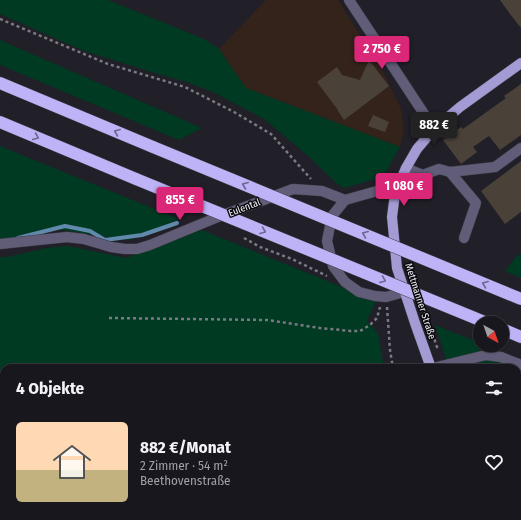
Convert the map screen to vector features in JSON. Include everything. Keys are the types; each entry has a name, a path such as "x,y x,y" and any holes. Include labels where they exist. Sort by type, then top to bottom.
{"highway":[{"path":"0,83 521,299"},
{"path":"0,122 473,317"},
{"path":"509,332 521,337"}],"main road":[{"name":"Mettmanner Straße","path":"435,364 404,292 397,268 392,217 395,194 406,168 417,149 434,129 460,107 521,63"}],"street":[{"path":"349,0 434,129"},
{"path":"406,168 423,175 439,169 450,172 495,167 521,148"},
{"path":"450,172 476,203 464,238"},
{"name":"Eulental","path":"4,244 67,237 84,239 111,247 137,249 293,189 322,191 345,200"},
{"path":"395,194 377,191 345,200 332,216 327,241 333,266 345,282 360,292 381,296 404,292"},
{"path":"0,253 4,244"},
{"path":"448,364 486,355 501,357 518,364"}],"path":[{"path":"0,19 108,64 185,87 234,112 271,134 322,191"},
{"path":"240,236 260,247 292,259 332,279"},
{"path":"109,318 267,320 320,328 360,331 370,325 376,318 381,296"},
{"path":"381,296 392,364"},
{"path":"425,309 435,364"}],"shaded area":[{"path":"266,0 338,0 384,73 401,109 404,130 400,147 246,88 219,49"}],"green space":[{"path":"0,0 108,0 204,39 219,49 246,88 400,147 383,177 344,188 336,183 308,156 264,119 215,93 187,82 84,51 0,14"},
{"path":"0,40 202,128 179,140 0,65"},
{"path":"0,146 179,219 129,240 54,229 26,238 0,240"},
{"path":"202,230 376,301 367,321 378,333 383,364 0,364 0,257 7,257 46,248 68,246 126,258"},
{"path":"521,253 521,278 505,271"},
{"path":"435,325 473,340 473,352 501,352 521,360 521,364 448,364"}],"building":[{"path":"500,0 521,0 521,28 510,14"},
{"path":"369,60 389,86 344,120 317,82 337,67 342,75 360,80"},
{"path":"521,84 521,135 500,150 489,136 473,147 477,152 461,164 443,140 461,127 463,129 506,98 504,96"},
{"path":"373,115 389,122 385,132 368,126"},
{"path":"521,161 521,212 505,224 481,191"}],"waterway":[{"path":"18,238 65,226 90,231 105,240 142,235 177,223"}]}
